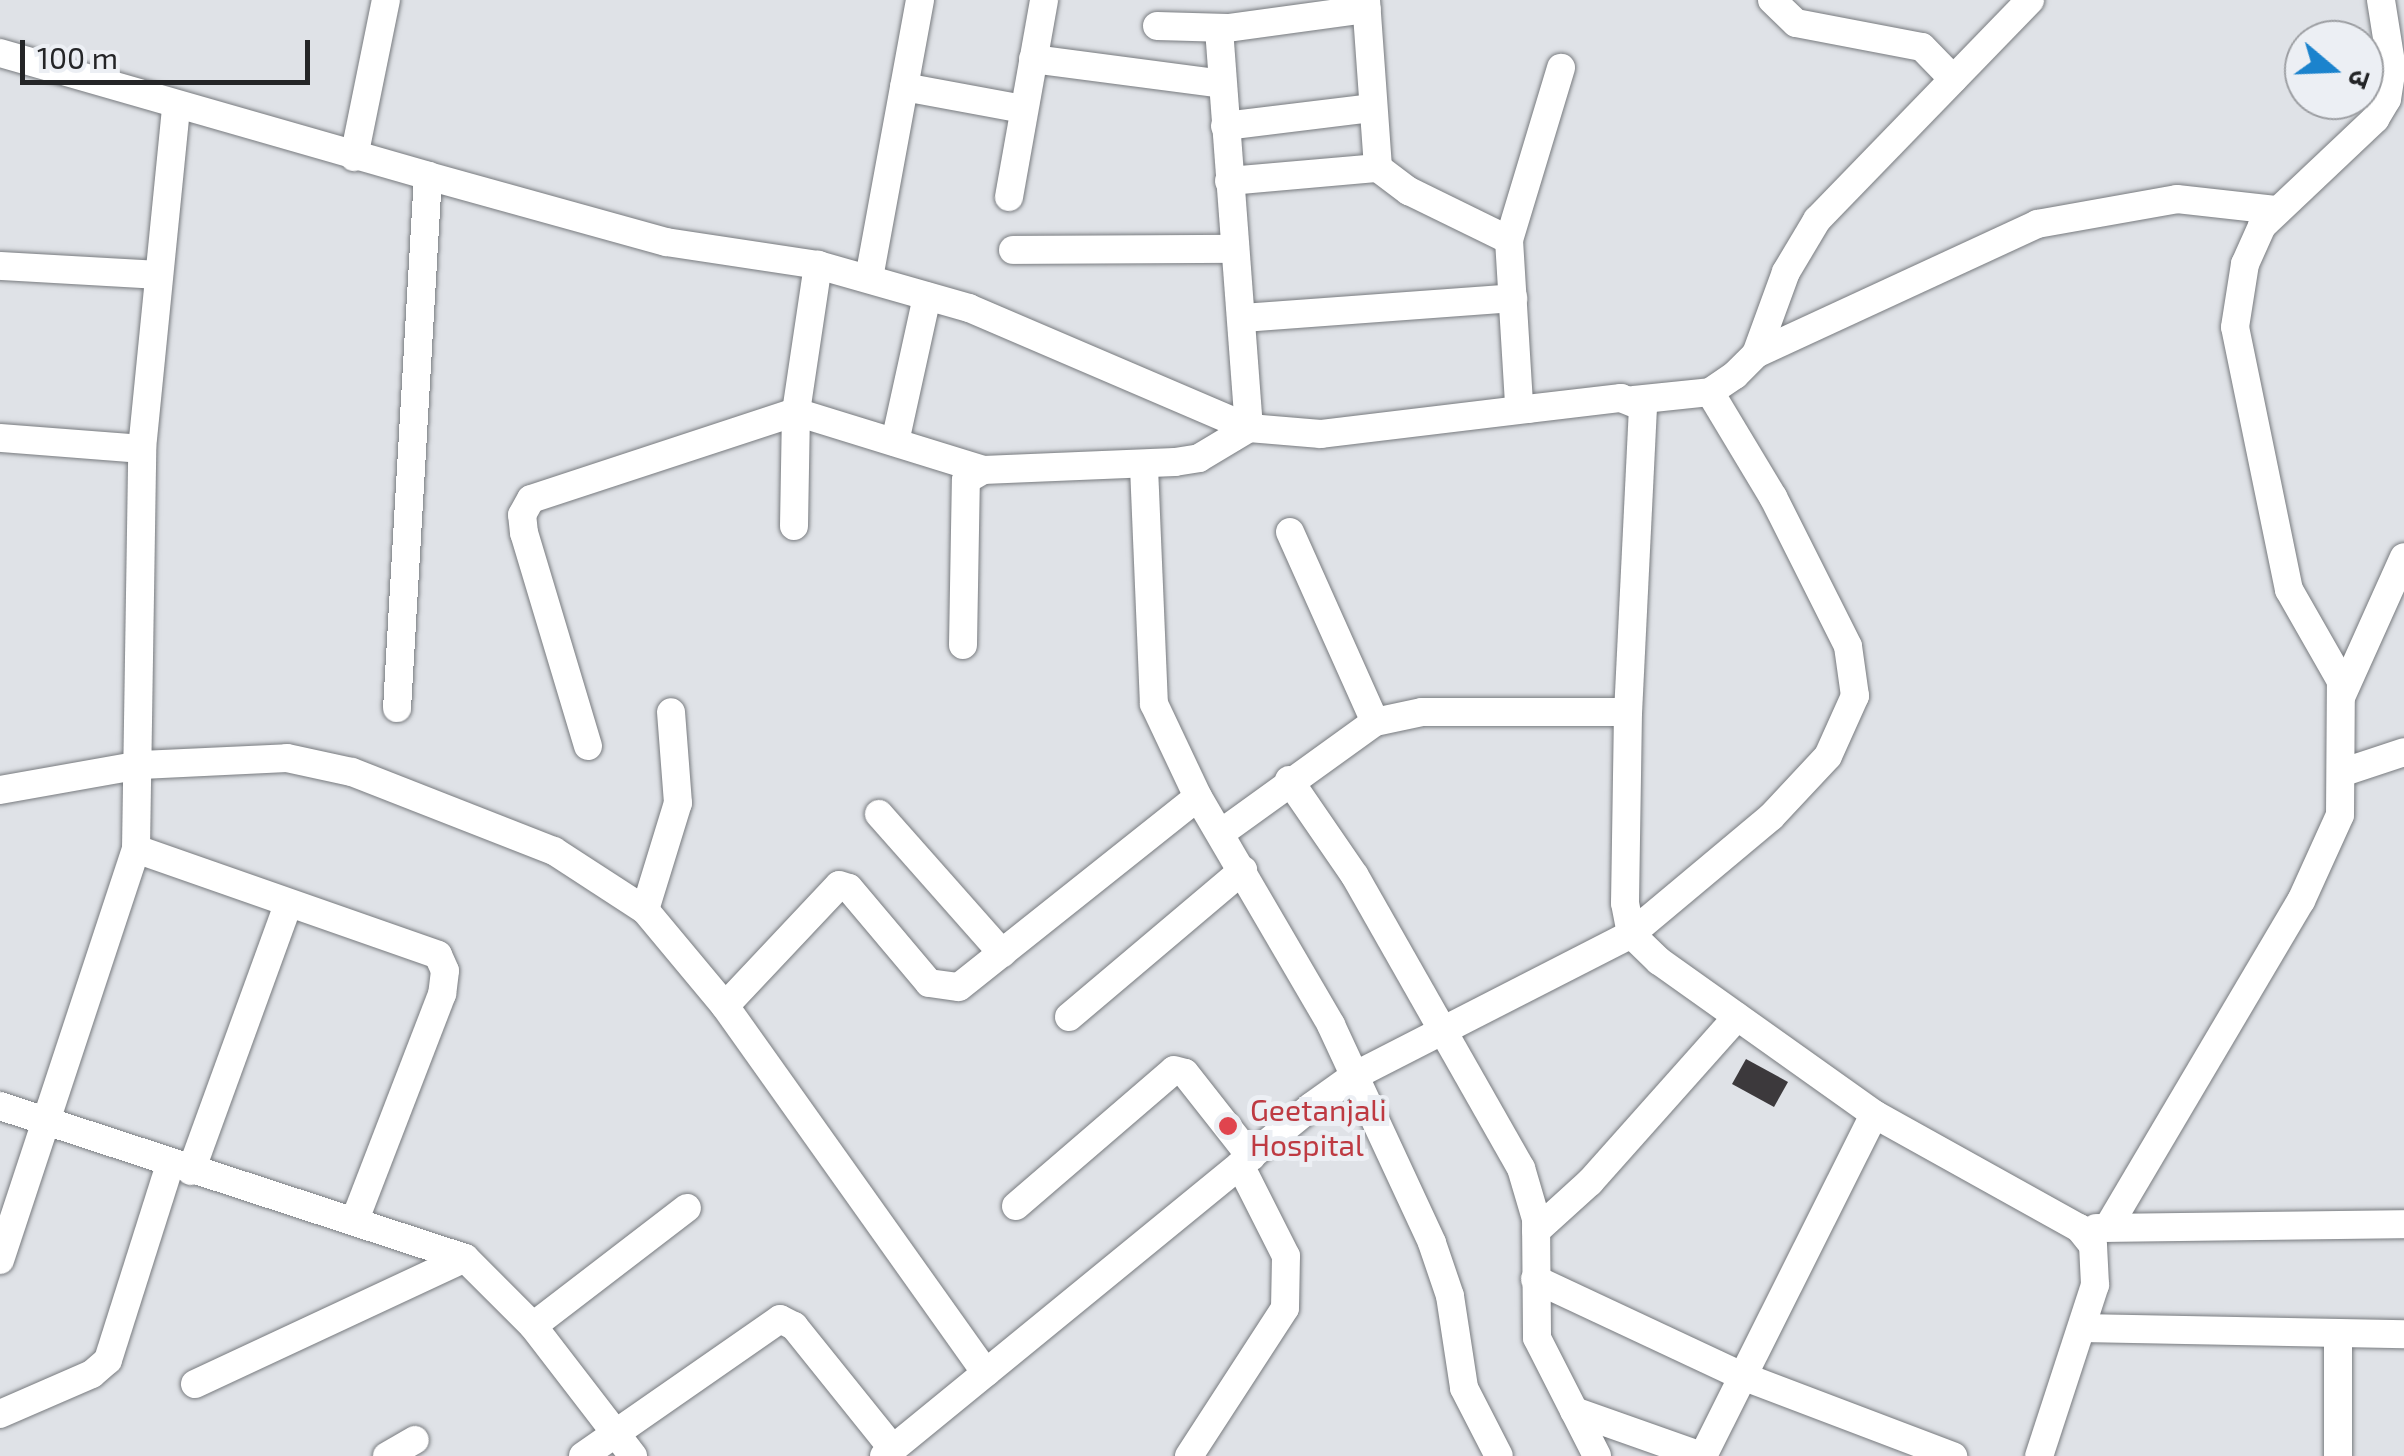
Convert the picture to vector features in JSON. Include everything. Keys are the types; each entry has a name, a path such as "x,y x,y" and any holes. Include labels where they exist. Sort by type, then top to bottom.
{"street":[{"path":"354,156 386,0"},
{"path":"869,278 920,0"},
{"path":"1009,197 1044,0"},
{"path":"1772,0 1796,24 1922,47 1954,79"},
{"path":"1756,354 1786,272 1817,220 2030,0"},
{"path":"1157,26 1219,29 1367,5 1378,168"},
{"path":"2384,23 2392,69 2384,93"},
{"path":"1219,29 1233,250 1244,318 1249,428"},
{"path":"0,53 176,108 709,253 818,264 869,278 995,316 1249,428 1321,434 1710,392 1756,354 1957,258 2056,219 2177,199 2275,210"},
{"path":"1033,58 1222,84"},
{"path":"1527,409 1516,397 1508,240 1562,68"},
{"path":"904,87 1023,109"},
{"path":"0,1260 136,849 142,765 142,449 176,108"},
{"path":"1225,126 1371,108"},
{"path":"2108,1228 2301,901 2340,815 2342,695 2328,650 2289,590 2239,363 2235,327 2245,264 2275,210 2374,120"},
{"path":"1228,181 1378,168 1409,191 1508,240"},
{"path":"397,708 428,176"},
{"path":"1013,250 1233,250"},
{"path":"794,526 796,412 818,264"},
{"path":"0,266 160,276"},
{"path":"895,442 928,296"},
{"path":"1244,318 1513,298"},
{"path":"583,1456 780,1318 794,1326 889,1452 1354,1076 1444,1034 1631,934 1782,807 1828,756 1856,696 1848,646 1773,498 1710,392"},
{"path":"1634,400 1646,418 1628,712 1625,903 1631,934 1874,1114 2079,1228 2404,1224"},
{"path":"588,746 524,534 525,507 600,474 796,412 983,470 1144,467 1200,458 1249,428"},
{"path":"0,438 142,449"},
{"path":"1144,467 1150,684 1198,797 1354,1076 1432,1243 1450,1296 1464,1388 1500,1456"},
{"path":"964,645 965,489 966,480 983,470"},
{"path":"1290,532 1375,722"},
{"path":"2342,695 2404,556"},
{"path":"644,910 678,803 671,712"},
{"path":"1221,833 1288,780 1375,722 1422,712 1628,712"},
{"path":"2340,773 2404,752"},
{"path":"0,790 142,765 288,758 352,772 554,851 644,910 725,1006 986,1373"},
{"path":"1288,780 1355,876 1521,1168 1536,1231 1537,1338 1597,1456"},
{"path":"725,1006 839,885 849,888 940,989 959,987 1198,797"},
{"path":"879,814 1002,953"},
{"path":"136,849 288,904 423,945 438,955 445,971 355,1220"},
{"path":"1069,1017 1242,870"},
{"path":"0,1414 92,1374 108,1360 180,1168 288,904"},
{"path":"1536,1231 1590,1182 1737,1016"},
{"path":"1016,1206 1174,1070 1185,1073 1245,1161 1286,1256 1285,1308 1190,1456"},
{"path":"0,1106 180,1168 355,1220 465,1258 534,1326 632,1456"},
{"path":"1574,1412 1702,1456 1874,1114"},
{"path":"534,1326 687,1208"},
{"path":"2040,1456 2082,1328 2096,1263 2079,1228"},
{"path":"195,1384 465,1258"},
{"path":"1534,1279 1742,1376 1953,1456"},
{"path":"2082,1328 2404,1334"},
{"path":"2338,1333 2338,1456"},
{"path":"387,1456 415,1440"}],"building":[{"path":"1746,1059 1788,1082 1774,1107 1732,1084"}],"place":[{"name":"Geetanjali Hospital","path":"1228,1126"}]}
